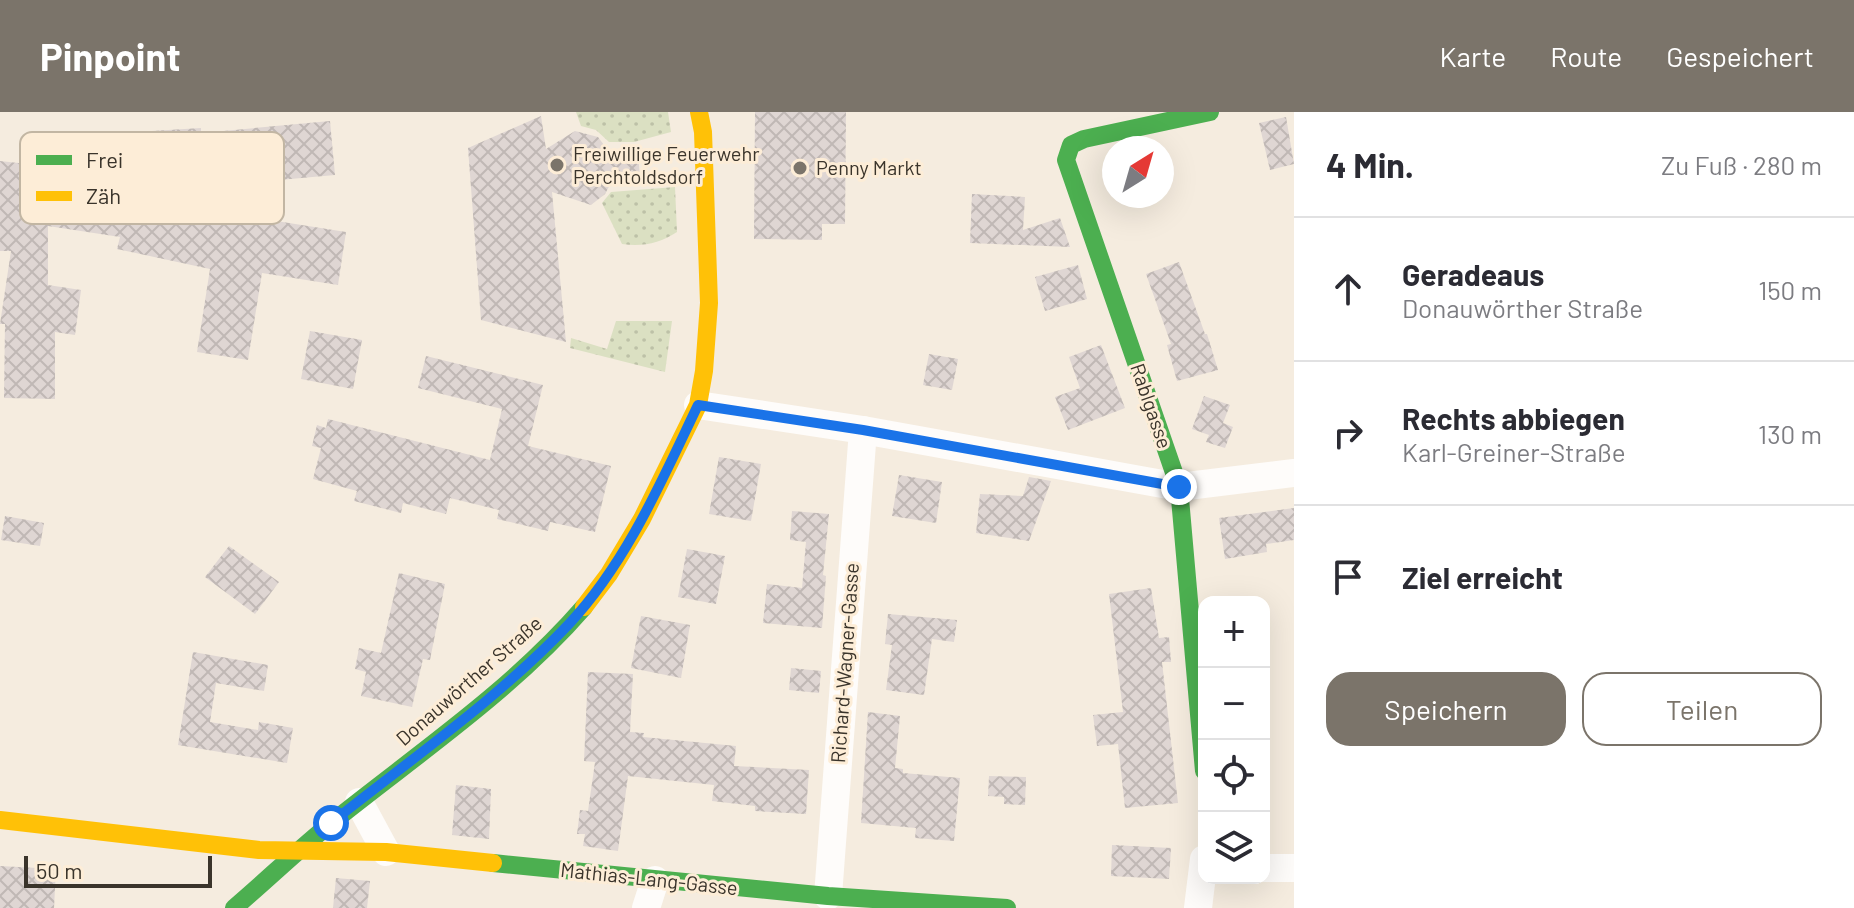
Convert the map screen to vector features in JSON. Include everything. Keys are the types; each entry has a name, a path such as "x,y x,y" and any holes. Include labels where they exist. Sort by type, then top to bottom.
{"street":[{"name":"Donauwörther Straße","path":"234,908 359,802 486,701 570,623 641,523 698,405 711,313 703,132 699,112"},
{"name":"Rablgasse","path":"1201,740 1179,487 1066,160 1071,145 1084,139 1210,112"},
{"path":"698,405 863,430 1179,487 1294,473"},
{"name":"Richard-Wagner-Gasse","path":"828,896 863,430"},
{"path":"359,802 386,852"},
{"name":"Mathias-Lang-Gasse","path":"0,820 259,850 386,852 828,896 1007,908"},
{"path":"1270,868 1294,868"},
{"path":"646,908 655,880"},
{"path":"1198,908 1201,884"}],"green space":[{"path":"576,112 668,112 671,132 634,142 609,142 596,130 581,126"},
{"path":"675,187 677,232 651,243 622,244 602,203 611,192"},
{"path":"616,321 672,321 665,372 570,348 571,338 607,349"}],"building":[{"name":"Penny Markt","path":"755,112 846,112 845,224 822,224 822,240 754,239"},
{"path":"541,116 546,149 575,131 598,137 610,153 638,153 640,178 612,181 605,194 591,205 552,192 566,342 481,320 468,148"},
{"path":"1286,117 1294,164 1270,170 1259,123"},
{"path":"330,121 335,175 284,180 284,132 212,132"},
{"path":"201,128 201,132 135,132"},
{"path":"0,161 20,163 20,224 284,222 346,232 338,285 262,273 248,360 197,352 210,269 117,249 120,237 48,226 48,285 81,290 75,335 55,332 55,399 4,398 5,324 0,324 11,251 0,251"},
{"path":"972,194 1025,197 1023,230 1060,218 1070,247 970,243"},
{"path":"1179,262 1218,370 1177,381 1167,345 1171,344 1146,274"},
{"path":"1078,265 1087,299 1045,311 1035,277"},
{"path":"310,331 362,340 353,389 301,379"},
{"path":"1101,345 1125,408 1068,430 1055,397 1080,388 1069,357"},
{"path":"929,354 958,359 952,390 923,385"},
{"path":"426,356 543,385 528,446 611,466 595,532 550,522 548,531 497,519 499,510 450,498 446,514 403,503 401,513 354,501 357,491 313,479 321,448 312,446 317,425 326,428 328,419 490,460 502,409 418,388"},
{"path":"1204,396 1230,405 1223,423 1233,427 1225,448 1206,442 1209,435 1192,429"},
{"path":"719,457 761,464 751,521 709,514"},
{"path":"899,475 942,482 936,523 892,516"},
{"path":"1029,477 1051,481 1029,541 976,533 980,494 1023,496"},
{"path":"1294,508 1294,540 1266,544 1267,552 1225,559 1219,518"},
{"path":"792,511 829,514 822,628 763,623 767,584 802,588 806,542 790,540"},
{"path":"5,516 44,523 40,546 1,540"},
{"path":"229,546 279,582 255,614 205,577"},
{"path":"687,549 725,556 716,604 678,597"},
{"path":"399,573 445,584 430,660 423,659 412,707 361,696 366,672 355,669 359,648 381,653"},
{"path":"1151,588 1159,638 1169,637 1171,662 1162,662 1178,803 1125,808 1118,744 1097,746 1093,715 1123,712 1109,594"},
{"path":"888,614 957,620 954,642 932,639 924,695 886,690 892,645 885,644"},
{"path":"641,616 690,625 681,678 631,668"},
{"path":"193,652 268,665 264,691 216,683 210,722 258,730 259,722 293,728 287,763 178,745"},
{"path":"791,668 821,671 819,693 789,690"},
{"path":"588,672 633,674 630,732 644,733 643,737 736,746 734,766 809,770 806,814 755,811 755,806 712,801 714,785 628,776 618,851 583,846 585,834 577,834 580,810 588,811 595,762 584,761"},
{"path":"868,712 900,716 895,768 903,769 903,773 960,778 954,841 915,838 916,828 861,823"},
{"path":"989,776 1026,777 1025,805 1004,804 1004,797 988,796"},
{"path":"456,785 491,789 489,839 452,835"},
{"path":"1112,845 1171,848 1169,879 1111,876"},
{"path":"0,866 56,869 54,908 0,908"},
{"path":"336,878 370,881 367,908 333,908"}],"traffic: fast":[{"path":"1201,740 1179,487 1066,160 1071,145 1084,139 1210,112"},
{"path":"234,908 322,831 496,693 584,607"},
{"path":"493,863 828,896 1007,908"}],"traffic: slow":[{"path":"584,607 609,574 642,519 698,405 709,303 703,132 699,112"},
{"path":"0,820 259,850 386,852 493,863"}],"place":[{"name":"Freiwillige Feuerwehr Perchtoldsdorf","path":"557,165"},
{"name":"Penny Markt","path":"800,168"}],"route":[{"path":"331,823 486,701 570,623 641,523 698,405 863,430 1179,487"}]}
